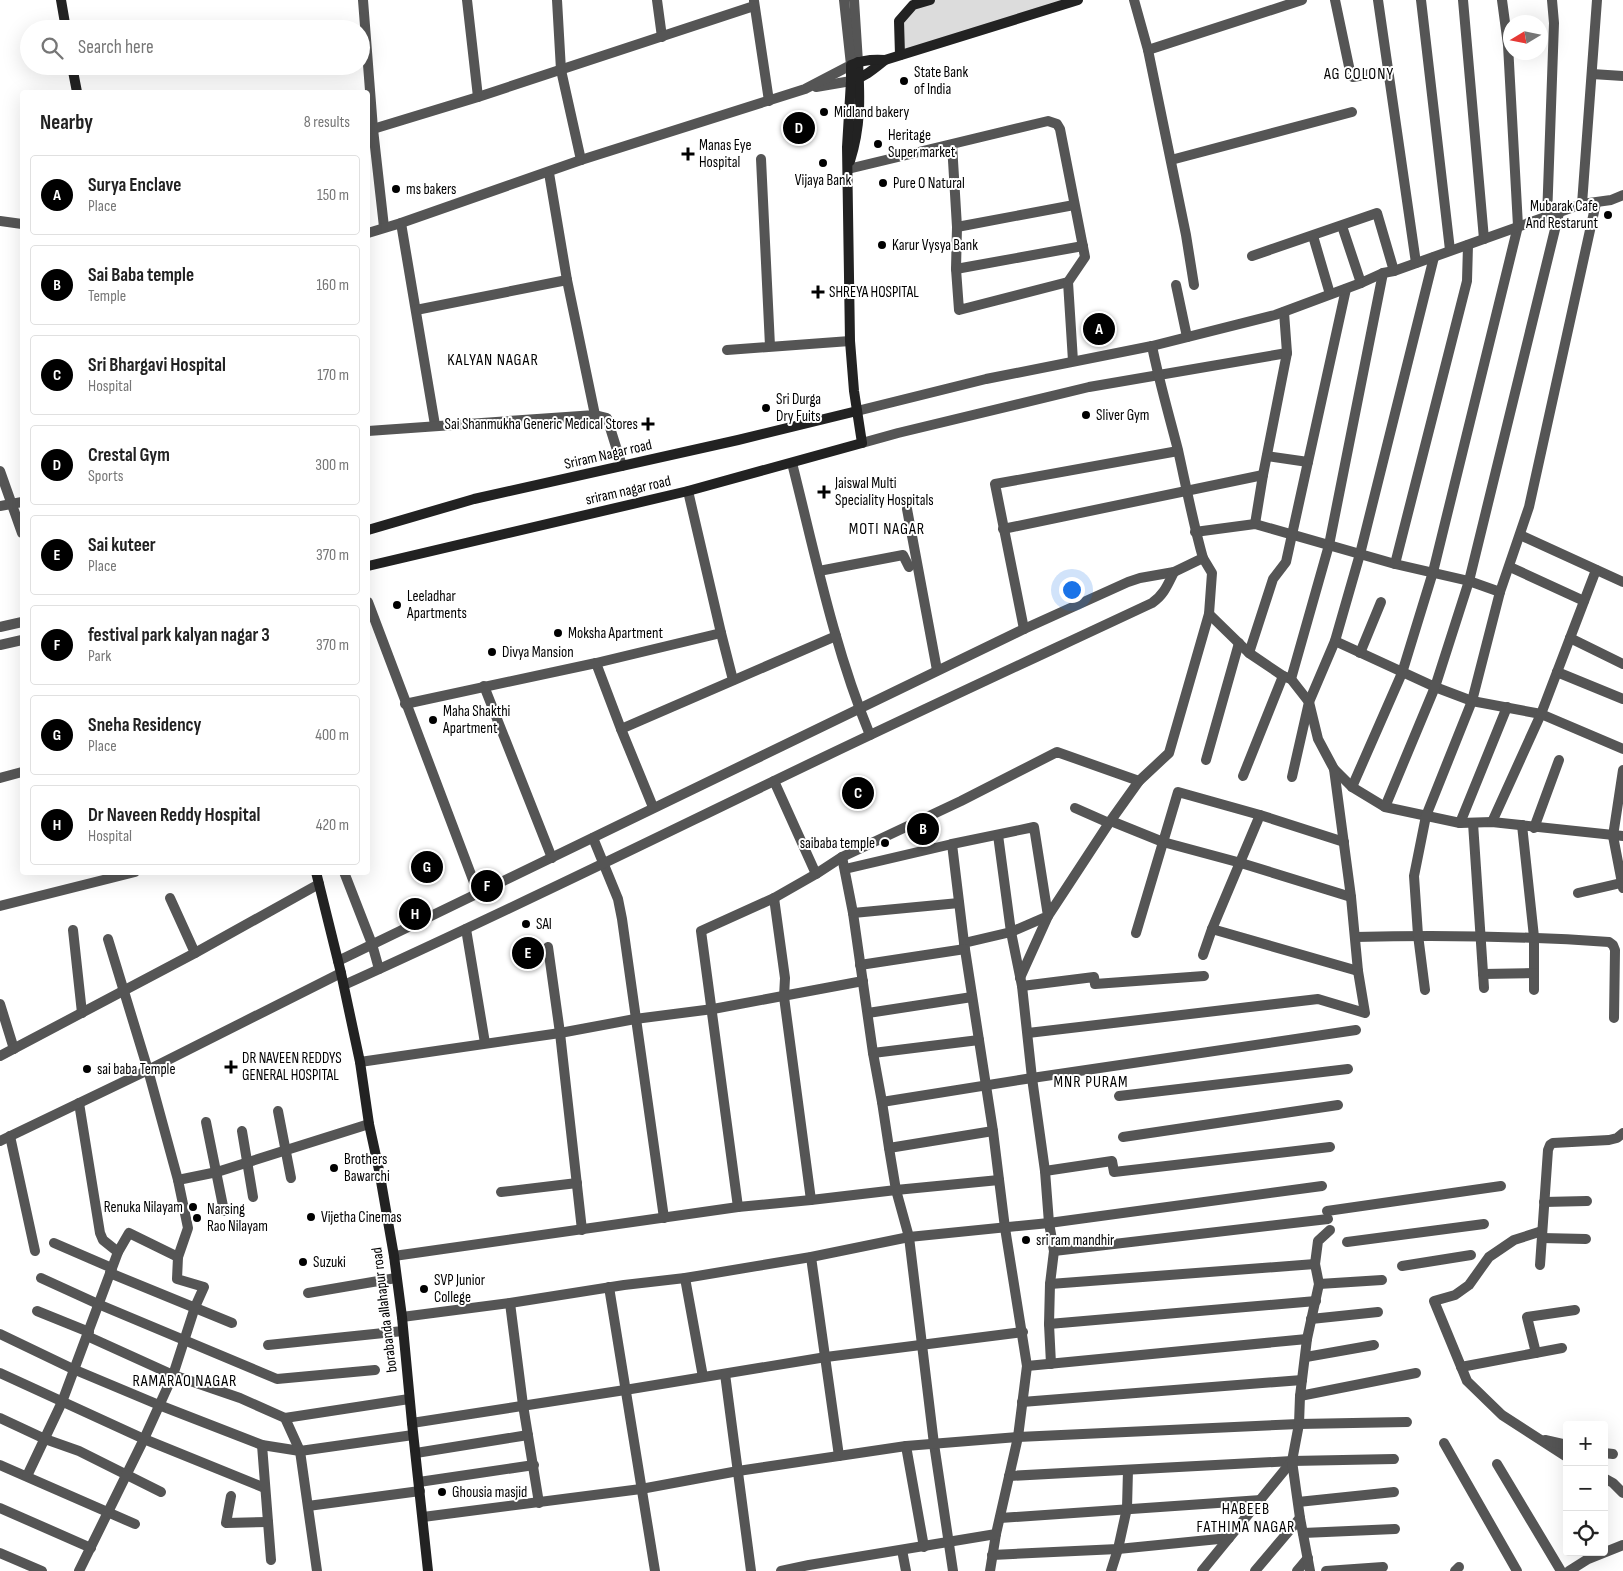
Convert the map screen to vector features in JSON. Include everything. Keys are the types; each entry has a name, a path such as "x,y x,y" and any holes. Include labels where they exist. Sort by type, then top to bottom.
{"main road":[{"path":"61,0 64,20"},
{"path":"900,55 899,21 913,5 930,0"},
{"path":"855,79 885,60 1078,0"},
{"path":"862,443 850,340 848,169 855,146 859,122 854,63 885,60"},
{"path":"74,75 77,90"},
{"name":"Sriram Nagar road","path":"370,529 474,499 738,440 857,411"},
{"name":"sriram nagar road","path":"370,566 688,491 862,443"},
{"name":"borabanda allahapur road","path":"317,875 344,985 360,1062 369,1124 394,1256 428,1571"}],"street":[{"path":"363,0 365,20"},
{"path":"468,0 478,97"},
{"path":"557,0 561,70 581,160"},
{"path":"657,0 662,37"},
{"path":"844,0 854,63"},
{"path":"854,0 854,63"},
{"path":"1134,0 1148,50 1194,285"},
{"path":"1148,50 1302,0"},
{"path":"1335,0 1351,76 1388,71"},
{"path":"1378,0 1416,263"},
{"path":"1420,0 1450,250"},
{"path":"1463,0 1484,239"},
{"path":"1352,787 1402,673 1433,572 1518,226 1508,45 1502,0"},
{"path":"1547,218 1554,23 1552,0"},
{"path":"1582,204 1598,0"},
{"path":"373,129 662,37 754,3 769,101"},
{"path":"805,89 854,63"},
{"path":"1592,74 1623,76"},
{"path":"369,75 370,90"},
{"path":"370,232 548,173 581,160 805,89 855,79"},
{"path":"370,90 384,227"},
{"path":"1171,160 1352,112"},
{"path":"848,169 1048,122 1057,124 1060,129 1085,257 1068,282 1073,361"},
{"path":"952,144 957,226 956,269 959,310 1068,282"},
{"path":"761,159 770,346"},
{"path":"548,173 594,415"},
{"path":"857,411 986,379 1152,346 1284,312 1361,284 1383,273 1394,271 1518,226 1559,214 1582,204 1610,200 1623,194"},
{"path":"1425,990 1418,935 1414,876 1426,816 1472,700 1500,592 1529,507 1596,203"},
{"path":"957,226 1074,205"},
{"path":"1252,256 1377,214 1394,271"},
{"path":"1385,807 1435,687 1469,581 1559,214"},
{"path":"0,221 20,224"},
{"path":"401,223 435,425"},
{"path":"370,226 384,227"},
{"path":"1342,226 1361,284"},
{"path":"1313,236 1330,294"},
{"path":"1395,564 1467,281 1468,245"},
{"path":"956,269 1083,246"},
{"path":"1292,777 1309,702 1335,641 1360,554 1434,257"},
{"path":"1243,776 1287,677 1329,545 1383,273"},
{"path":"416,310 567,280"},
{"path":"1176,285 1187,337"},
{"path":"1249,653 1273,579 1286,562 1346,289"},
{"path":"1255,524 1287,353 1284,312"},
{"path":"727,350 850,340"},
{"path":"1021,982 1048,916 1139,781 1169,753 1209,614 1212,573 1203,558 1195,532 1178,451 1152,346"},
{"path":"862,443 1089,387 1287,353"},
{"path":"370,431 594,415 607,418 622,466"},
{"path":"1024,629 995,484 1178,451"},
{"path":"1267,456 1308,462"},
{"path":"792,463 836,636 859,709 870,735"},
{"path":"0,471 20,527"},
{"path":"1004,529 1263,475"},
{"path":"688,491 733,680"},
{"path":"0,506 20,502"},
{"path":"907,508 937,670"},
{"path":"1195,532 1255,524 1395,564 1469,581 1500,592"},
{"path":"1520,535 1623,582"},
{"path":"819,571 903,555 909,567"},
{"path":"338,961 1024,629 1128,582 1174,572 1203,558"},
{"path":"1510,567 1584,601"},
{"path":"1492,822 1541,714 1596,570"},
{"path":"344,985 604,864 870,735 1152,603 1159,599 1174,572"},
{"path":"1360,653 1381,602"},
{"path":"370,608 478,893"},
{"path":"1209,614 1249,653 1287,677 1309,702 1318,739 1334,769 1352,787 1385,807 1460,823 1492,822 1618,836"},
{"path":"0,627 20,622"},
{"path":"405,704 721,633"},
{"path":"620,729 836,636"},
{"path":"1570,638 1623,664"},
{"path":"0,645 20,640"},
{"path":"1335,641 1435,687 1472,700 1541,714 1623,749"},
{"path":"1206,760 1239,644"},
{"path":"596,662 620,729 654,807"},
{"path":"1557,672 1623,699"},
{"path":"484,686 552,858"},
{"path":"1460,823 1507,708"},
{"path":"738,1207 713,1009 701,931 774,898 842,857 961,801 1057,752 1139,781"},
{"path":"1534,828 1559,760"},
{"path":"1028,1033 1318,999 1365,1013 1358,971 1351,896 1334,769"},
{"path":"1578,893 1622,886 1618,836 1623,770"},
{"path":"0,778 20,773"},
{"path":"774,781 816,874"},
{"path":"1136,933 1178,792 1344,842"},
{"path":"1075,808 1163,842 1351,896"},
{"path":"1203,955 1212,929 1260,816"},
{"path":"1473,823 1484,988"},
{"path":"1522,826 1534,937 1534,990"},
{"path":"845,869 1034,827 1048,916"},
{"path":"998,836 1011,932 1021,982 1028,1033 1032,1078 1045,1171 1049,1223 1054,1251 1050,1284 1051,1364"},
{"path":"593,838 618,899 622,919 664,1218"},
{"path":"952,844 964,946 1027,1366 1018,1437 996,1534 990,1571"},
{"path":"842,857 853,913 873,1053 896,1190 909,1237 934,1444 953,1571"},
{"path":"0,906 123,875"},
{"path":"345,875 372,944 379,969"},
{"path":"0,1056 195,953 319,884"},
{"path":"170,898 195,953"},
{"path":"774,898 784,978 784,997 811,1200"},
{"path":"853,913 959,903"},
{"path":"860,965 964,946 1011,932 1048,916"},
{"path":"466,929 484,1043"},
{"path":"1212,929 1358,971"},
{"path":"73,930 82,1013"},
{"path":"1355,937 1418,935 1534,937 1609,942 1615,950 1614,1018"},
{"path":"79,1571 109,1512 173,1375 204,1287 177,1279 178,1257 188,1228 178,1180 148,1070 108,939"},
{"path":"548,947 560,1033 582,1230"},
{"path":"0,1142 341,973"},
{"path":"1483,974 1534,973"},
{"path":"1021,982 1094,977 1095,984 1204,976"},
{"path":"360,1062 560,1033 635,1019 713,1009 863,982"},
{"path":"868,1013 972,997"},
{"path":"0,1004 14,1049"},
{"path":"882,1102 1356,1030"},
{"path":"873,1053 979,1040"},
{"path":"1119,1096 1348,1069"},
{"path":"79,1103 100,1233 103,1240 118,1252"},
{"path":"1123,1137 1338,1105"},
{"path":"278,1111 291,1178"},
{"path":"206,1122 224,1211"},
{"path":"178,1180 217,1172 369,1124"},
{"path":"242,1131 253,1197"},
{"path":"889,1148 993,1132"},
{"path":"1540,1265 1548,1150 1550,1145 1553,1143 1609,1140 1617,1138 1623,1133"},
{"path":"10,1136 35,1251"},
{"path":"1045,1171 1112,1161 1114,1172 1330,1146"},
{"path":"394,1256 738,1207 1000,1180"},
{"path":"501,1192 577,1183"},
{"path":"402,1317 685,1278 811,1257 909,1237 1049,1223 1322,1186"},
{"path":"1054,1251 1327,1215 1500,1186"},
{"path":"1544,1202 1587,1201"},
{"path":"1347,1242 1484,1224"},
{"path":"1310,1571 1292,1461 1300,1424 1300,1396 1307,1339 1319,1284 1315,1264 1318,1241 1330,1230"},
{"path":"27,1476 62,1402 118,1252 129,1232 178,1257"},
{"path":"1563,1454 1502,1415 1467,1381 1434,1301 1454,1295 1469,1285 1489,1257 1514,1240 1542,1235 1586,1239"},
{"path":"54,1243 111,1270 232,1322"},
{"path":"1402,1266 1471,1255"},
{"path":"811,1257 839,1456"},
{"path":"1050,1284 1315,1264"},
{"path":"41,1278 277,1379 375,1370"},
{"path":"308,1293 396,1278"},
{"path":"685,1278 703,1378"},
{"path":"1319,1284 1382,1280"},
{"path":"609,1287 655,1571"},
{"path":"1049,1324 1316,1301"},
{"path":"510,1303 523,1405 539,1503"},
{"path":"1536,1353 1527,1317 1575,1310"},
{"path":"37,1311 173,1375 240,1398 285,1418 409,1398"},
{"path":"1311,1319 1378,1312"},
{"path":"268,1345 403,1331"},
{"path":"412,1423 826,1357 1022,1332"},
{"path":"0,1334 73,1370 262,1445 300,1451 413,1434"},
{"path":"1027,1366 1307,1339"},
{"path":"1306,1358 1374,1345"},
{"path":"1461,1367 1562,1348"},
{"path":"0,1373 144,1439 265,1488"},
{"path":"1300,1396 1416,1373"},
{"path":"725,1374 751,1571"},
{"path":"1022,1402 1302,1380"},
{"path":"0,1418 45,1439 79,1451 126,1476 162,1492"},
{"path":"285,1418 300,1451 317,1571"},
{"path":"423,1517 641,1489 738,1471 906,1446 1018,1437 1300,1424 1407,1422"},
{"path":"416,1453 528,1435"},
{"path":"1539,1439 1563,1444"},
{"path":"1444,1443 1517,1571"},
{"path":"262,1445 270,1560"},
{"path":"906,1446 924,1547"},
{"path":"1009,1476 1292,1461 1394,1459"},
{"path":"1202,1571 1292,1461"},
{"path":"0,1464 135,1524"},
{"path":"1497,1464 1561,1571"},
{"path":"308,1506 534,1465"},
{"path":"1111,1571 1127,1508 1128,1470"},
{"path":"1608,1480 1623,1493"},
{"path":"1298,1502 1394,1492"},
{"path":"231,1496 226,1523 268,1522"},
{"path":"1000,1518 1261,1500"},
{"path":"0,1508 91,1548"},
{"path":"1255,1571 1300,1518"},
{"path":"1303,1534 1395,1529"},
{"path":"781,1571 810,1568 996,1534"},
{"path":"992,1555 1118,1549 1229,1538"},
{"path":"1569,1571 1588,1559 1623,1545"},
{"path":"902,1550 906,1571"},
{"path":"0,1553 25,1568 42,1571"},
{"path":"1296,1571 1308,1558"},
{"path":"1326,1571 1383,1567"}],"shaded area":[{"path":"930,0 1078,0 900,55 899,21 913,5"}],"place":[{"name":"State Bank of India","path":"904,81"},
{"name":"Midland bakery","path":"824,112"},
{"name":"Crestal Gym","path":"799,128"},
{"name":"Heritage Super market","path":"878,144"},
{"name":"Manas Eye Hospital","path":"688,154"},
{"name":"Vijaya Bank","path":"823,163"},
{"name":"Pure O Natural","path":"883,183"},
{"name":"ms bakers","path":"396,189"},
{"name":"Mubarak Cafe And Restarunt","path":"1608,215"},
{"name":"Karur Vysya Bank","path":"882,245"},
{"name":"SHREYA HOSPITAL","path":"818,292"},
{"name":"Surya Enclave","path":"1099,329"},
{"name":"Sri Durga Dry Fuits","path":"766,408"},
{"name":"Sliver Gym","path":"1086,415"},
{"name":"Sai Shanmukha Generic Medical Stores","path":"648,424"},
{"name":"Jaiswal Multi Speciality Hospitals","path":"824,492"},
{"name":"Leeladhar Apartments","path":"397,605"},
{"name":"Moksha Apartment","path":"558,633"},
{"name":"Divya Mansion","path":"492,652"},
{"name":"Maha Shakthi Apartment","path":"433,720"},
{"name":"Sri Bhargavi Hospital","path":"858,793"},
{"name":"Sai Baba temple","path":"923,829"},
{"name":"saibaba temple","path":"885,843"},
{"name":"Sneha Residency","path":"427,867"},
{"name":"festival park kalyan nagar 3","path":"487,886"},
{"name":"Dr Naveen Reddy Hospital","path":"415,914"},
{"name":"SAI","path":"526,924"},
{"name":"Sai kuteer","path":"528,953"},
{"name":"DR NAVEEN REDDYS GENERAL HOSPITAL","path":"231,1067"},
{"name":"sai baba Temple","path":"87,1069"},
{"name":"Brothers Bawarchi","path":"334,1168"},
{"name":"Renuka Nilayam","path":"193,1207"},
{"name":"Vijetha Cinemas","path":"311,1217"},
{"name":"Narsing Rao Nilayam","path":"197,1218"},
{"name":"sri ram mandhir","path":"1026,1240"},
{"name":"Suzuki","path":"303,1262"},
{"name":"SVP Junior College","path":"424,1289"},
{"name":"Ghousia masjid","path":"442,1492"}],"district":[{"name":"AG COLONY","path":"1359,73"},
{"name":"KALYAN NAGAR","path":"493,359"},
{"name":"MOTI NAGAR","path":"887,528"},
{"name":"MNR PURAM","path":"1091,1081"},
{"name":"RAMARAO NAGAR","path":"185,1380"},
{"name":"HABEEB FATHIMA NAGAR","path":"1246,1517"}]}
